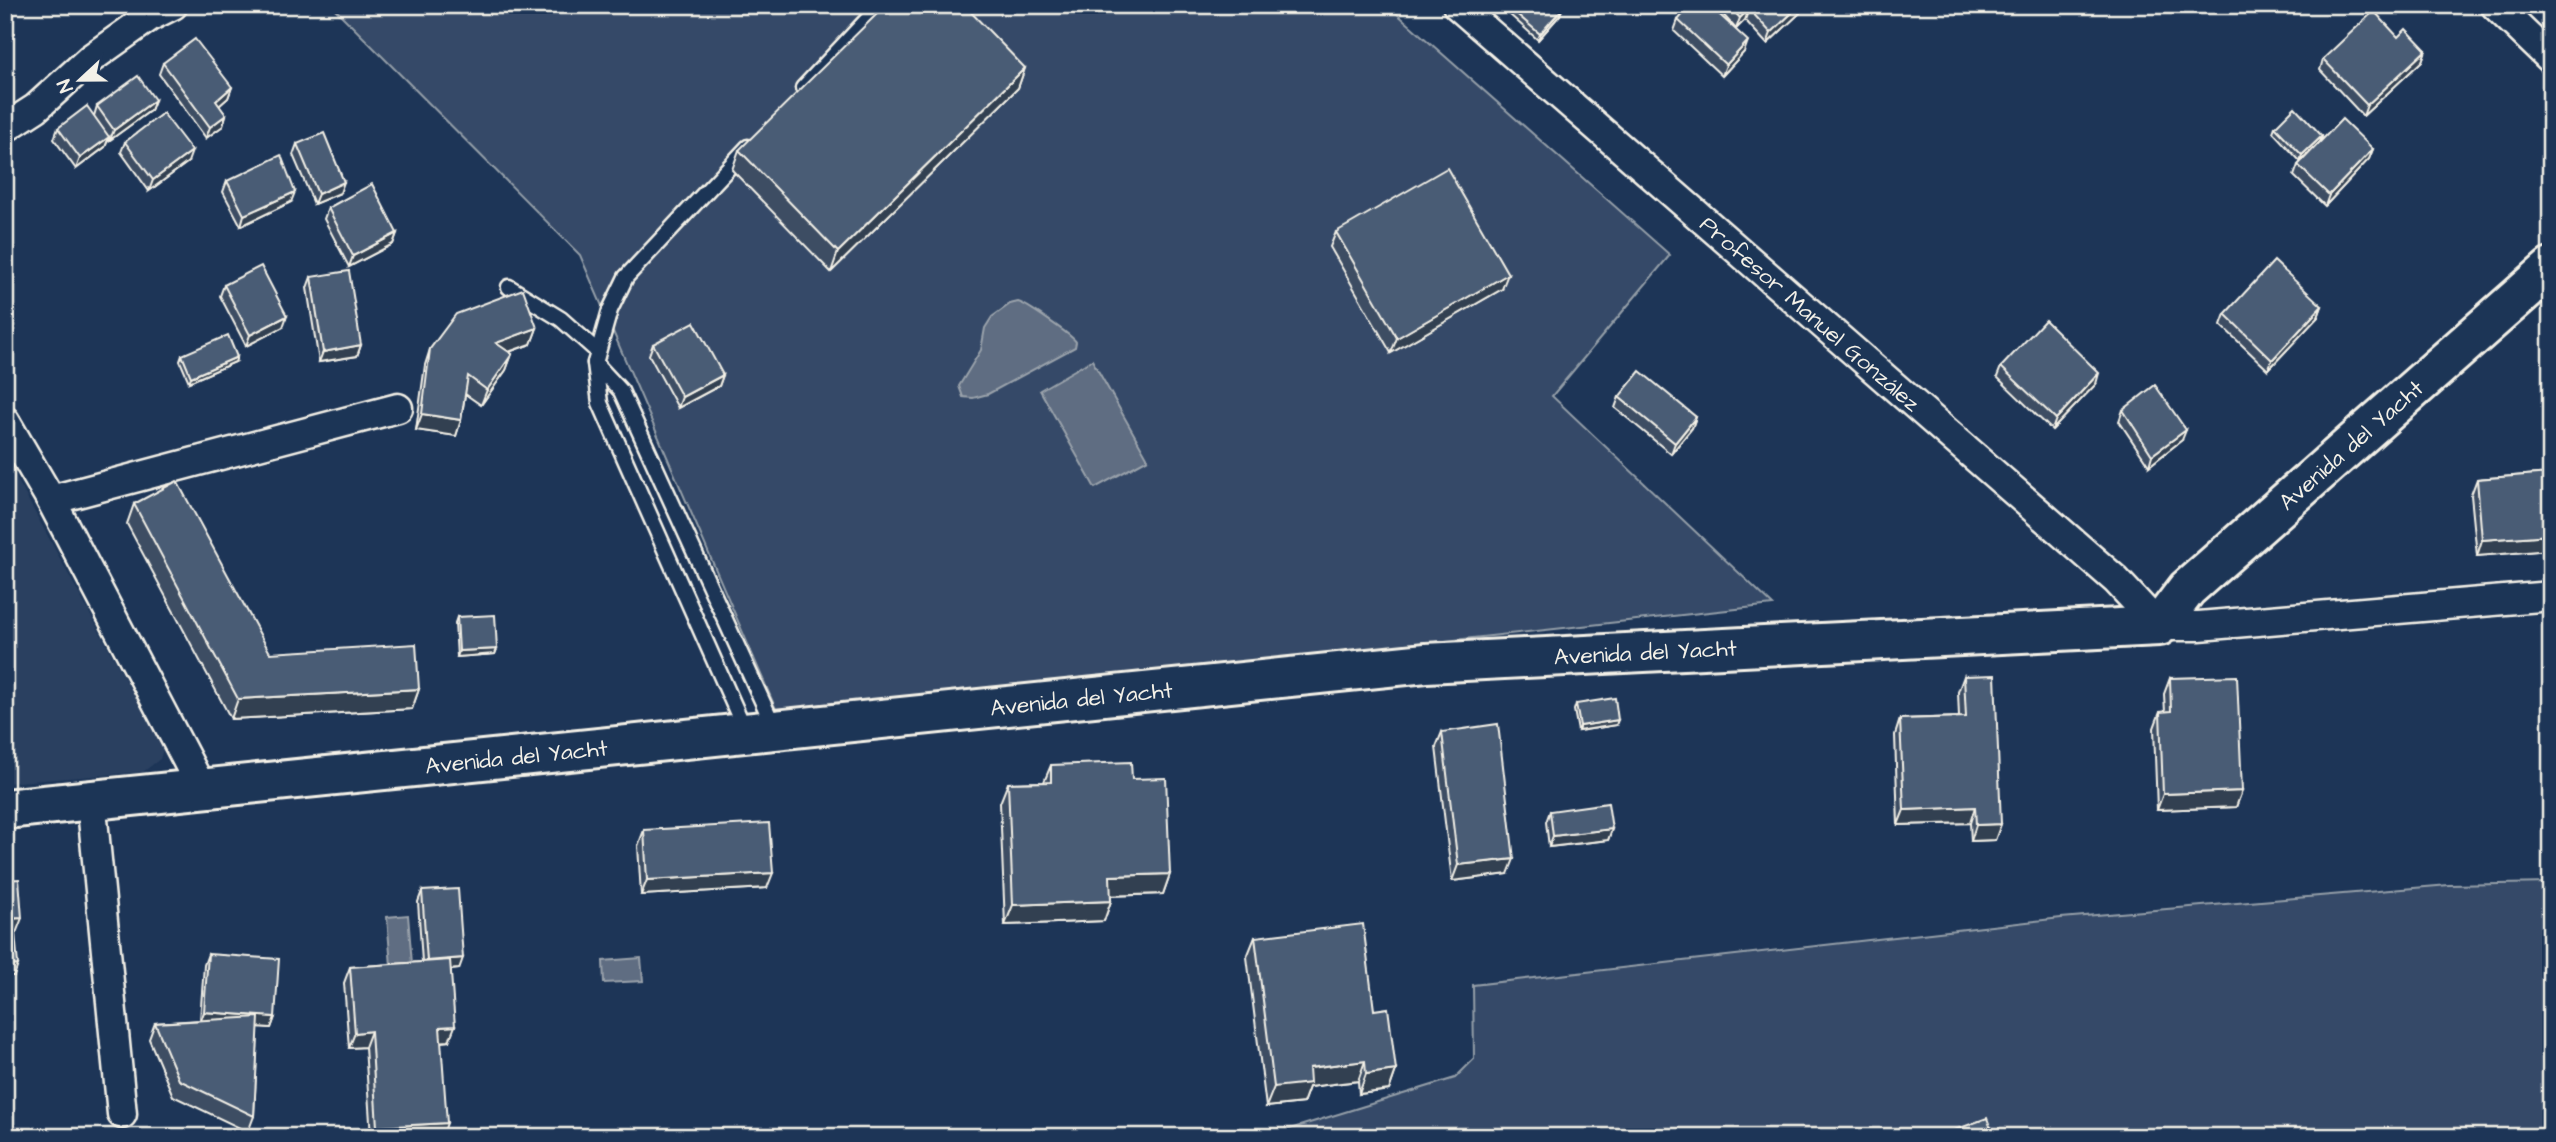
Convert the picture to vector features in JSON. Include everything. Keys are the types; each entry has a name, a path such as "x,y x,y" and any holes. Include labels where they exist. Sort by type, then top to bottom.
{"street":[{"path":"5,128 36,108 90,59 149,18 173,5"},
{"name":"Profesor Manuel González","path":"1457,5 2116,580 2159,626"},
{"path":"2495,5 2551,59"},
{"name":"Avenida del Yacht","path":"2159,626 2187,589 2551,268"},
{"path":"51,500 398,408"},
{"path":"5,421 51,500 201,787"},
{"name":"Avenida del Yacht","path":"5,809 1426,663 2213,625 2551,596"},
{"path":"92,799 122,1114"}],"lane":[{"path":"796,96 881,5"},
{"path":"758,136 626,277 610,310 596,357 600,403 654,524 760,730"},
{"path":"509,287 561,319 596,357 621,391 678,516 760,730"},
{"path":"654,524 678,516"}],"shaded area":[{"path":"331,5 1387,5 1670,255 1552,396 1773,605 778,714 580,255"},
{"path":"1018,302 1067,333 1076,342 1075,347 988,394 973,398 963,397 959,386 981,350 985,328 992,317 1010,304"},
{"path":"1092,360 1148,459 1095,488 1040,390"},
{"path":"5,457 163,749 160,759 143,772 5,783"},
{"path":"2551,883 2551,1137 1264,1137 1455,1078 1474,1059 1473,985 2061,918 2449,885"},
{"path":"408,915 412,964 391,966 387,917"},
{"path":"641,958 643,981 604,983 603,961"}],"building":[{"path":"886,5 964,5 1025,68 838,252 739,150"},
{"path":"1514,5 1557,5 1562,9 1540,34 1511,9"},
{"path":"1691,5 1709,5 1748,41 1726,65 1678,20"},
{"path":"1728,5 1800,5 1771,33 1749,9 1740,18"},
{"path":"2374,11 2398,37 2406,29 2426,50 2367,105 2323,59"},
{"path":"195,39 232,87 216,101 226,115 210,127 163,63"},
{"path":"138,76 155,100 114,130 97,106"},
{"path":"87,106 109,137 80,158 58,128"},
{"path":"2295,107 2322,136 2302,155 2275,127"},
{"path":"163,113 192,151 153,180 125,142"},
{"path":"2342,119 2373,149 2329,195 2298,165"},
{"path":"324,133 344,182 318,194 297,144"},
{"path":"281,155 295,192 244,215 227,181"},
{"path":"1447,168 1508,274 1397,338 1336,232"},
{"path":"372,184 397,233 353,256 328,208"},
{"path":"2274,261 2322,306 2272,360 2225,314"},
{"path":"261,266 287,316 250,335 224,285"},
{"path":"349,271 361,345 323,352 311,277"},
{"path":"523,289 537,328 496,343 512,354 487,390 468,376 461,420 422,414 430,349 456,314"},
{"path":"2045,320 2099,373 2056,419 2001,367"},
{"path":"694,322 723,375 682,397 653,344"},
{"path":"228,335 237,357 191,377 182,355"},
{"path":"1640,371 1696,417 1675,443 1619,397"},
{"path":"2155,385 2186,430 2152,455 2123,410"},
{"path":"2551,473 2551,535 2482,540 2477,479"},
{"path":"177,481 270,653 416,644 419,689 238,699 134,504"},
{"path":"495,615 497,649 459,651 457,617"},
{"path":"1995,675 2001,824 1976,825 1975,807 1904,810 1900,719 1966,717 1964,676"},
{"path":"2237,676 2242,791 2163,794 2160,712 2171,711 2170,678"},
{"path":"1615,698 1618,720 1580,726 1576,704"},
{"path":"1498,724 1514,859 1458,865 1442,732"},
{"path":"1131,762 1132,779 1166,778 1170,874 1110,876 1111,901 1013,905 1008,783 1051,782 1051,765"},
{"path":"1608,803 1612,829 1553,836 1550,811"},
{"path":"769,823 773,873 647,880 644,830"},
{"path":"19,879 22,918 5,919 5,880"},
{"path":"458,889 463,958 427,961 422,891"},
{"path":"1363,924 1374,1010 1388,1008 1396,1070 1366,1074 1365,1061 1309,1068 1310,1083 1274,1087 1255,937"},
{"path":"15,933 18,965 5,966 5,934"},
{"path":"208,954 279,959 275,1017 204,1012"},
{"path":"450,960 455,1026 440,1027 447,1123 377,1127 371,1031 355,1033 350,967"},
{"path":"259,1017 254,1116 179,1080 155,1023"},
{"path":"1987,1118 1994,1137 1936,1137"}]}
